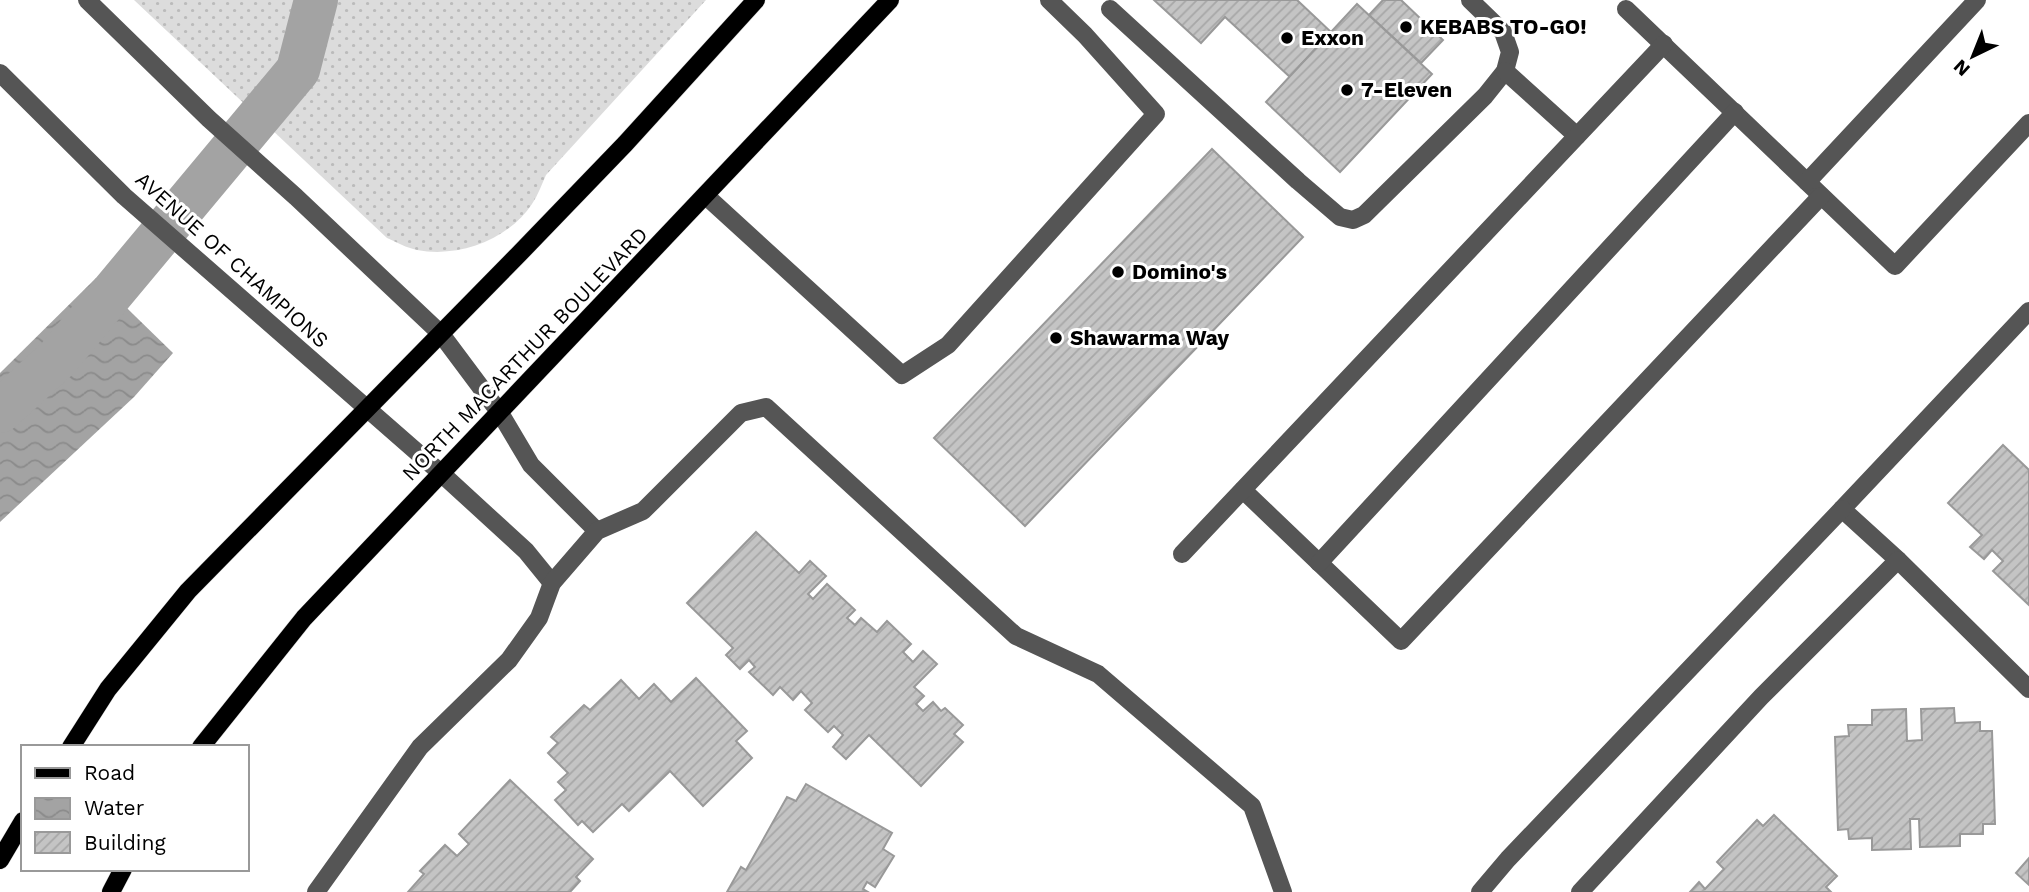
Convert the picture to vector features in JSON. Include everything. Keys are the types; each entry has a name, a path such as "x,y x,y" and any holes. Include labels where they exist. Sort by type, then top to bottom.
{"main road":[{"path":"72,745 108,690 188,591 625,144 756,0"},
{"name":"NORTH MACARTHUR BOULEVARD","path":"203,745 304,618 890,0"},
{"path":"0,860 21,824"},
{"path":"111,892 122,871"}],"street":[{"path":"87,0 209,119 441,334 500,413 531,465 597,531"},
{"path":"706,196 902,375 948,345 1156,114 1085,35 1049,0"},
{"path":"1110,9 1297,181 1340,216 1353,220 1364,215 1485,96 1505,71 1510,52 1503,32 1470,0"},
{"path":"1807,182 1977,0"},
{"path":"1626,3 1664,44 1895,266 2029,123"},
{"path":"1182,554 1664,44"},
{"path":"1505,71 1577,136"},
{"name":"AVENUE OF CHAMPIONS","path":"0,73 124,196 442,474 526,551 552,583"},
{"path":"1319,563 1735,112"},
{"path":"1243,490 1401,641 1821,196"},
{"path":"1479,892 2029,311"},
{"path":"316,892 421,747 509,660 539,618 552,583 597,531 643,511 741,414 766,407 1016,636 1098,674 1252,806 1283,892"},
{"path":"1842,509 2029,689"},
{"path":"1580,892 1761,697 1898,560"}],"shaded area":[{"path":"134,0 706,0 546,175 534,201 522,217 510,228 481,244 433,252 413,249 387,238"}],"water":[{"path":"96,278 173,353 134,397 0,522 0,373"}],"building":[{"name":"Exxon","path":"1154,0 1297,0 1331,32 1290,77 1225,17 1201,43"},
{"name":"KEBABS TO-GO!","path":"1383,0 1401,0 1443,40 1421,63 1369,15"},
{"name":"7-Eleven","path":"1357,4 1432,74 1340,172 1266,102"},
{"path":"1212,149 1303,237 1025,526 934,438"},
{"path":"2003,445 2029,470 2029,605 1993,571 2003,561 1992,550 1984,559 1970,547 1982,535 1948,503"},
{"path":"756,532 799,573 810,561 826,576 808,594 813,599 827,584 855,610 847,618 855,625 861,618 877,632 887,621 911,644 903,652 913,662 923,651 937,664 914,687 924,696 916,704 923,711 933,702 941,711 945,708 963,725 954,734 963,742 921,786 869,735 846,759 833,747 843,735 834,726 828,732 805,710 812,703 801,691 793,700 780,687 773,695 749,672 755,667 749,660 740,669 726,655 733,648 687,603"},
{"path":"696,678 747,731 736,741 752,758 703,806 670,771 629,811 622,804 593,832 582,821 578,825 555,800 566,790 558,782 568,773 548,753 558,743 551,737 584,705 590,710 621,680 639,699 654,684 671,702"},
{"path":"1954,708 1955,723 1980,722 1980,731 1992,731 1995,824 1983,824 1983,834 1960,834 1960,846 1920,847 1919,819 1910,819 1911,849 1872,850 1872,838 1849,839 1848,829 1838,830 1835,737 1849,736 1848,725 1872,725 1872,710 1906,709 1907,741 1922,740 1921,709"},
{"path":"510,780 593,859 576,877 580,881 570,892 408,892 424,874 420,871 445,845 457,856 469,844 459,834"},
{"path":"806,784 892,833 883,849 894,856 875,887 867,882 863,889 868,892 727,892 741,867 746,870 787,797 796,801"},
{"path":"1774,815 1837,876 1826,887 1831,892 1690,892 1699,882 1705,889 1724,869 1717,862 1757,820 1763,826"},
{"path":"2029,858 2029,885 2016,873"}],"waterway":[{"path":"0,411 57,359 298,70 316,0"}],"place":[{"name":"KEBABS TO-GO!","path":"1406,27"},
{"name":"Exxon","path":"1287,38"},
{"name":"7-Eleven","path":"1347,90"},
{"name":"Domino's","path":"1118,272"},
{"name":"Shawarma Way","path":"1056,338"}]}
